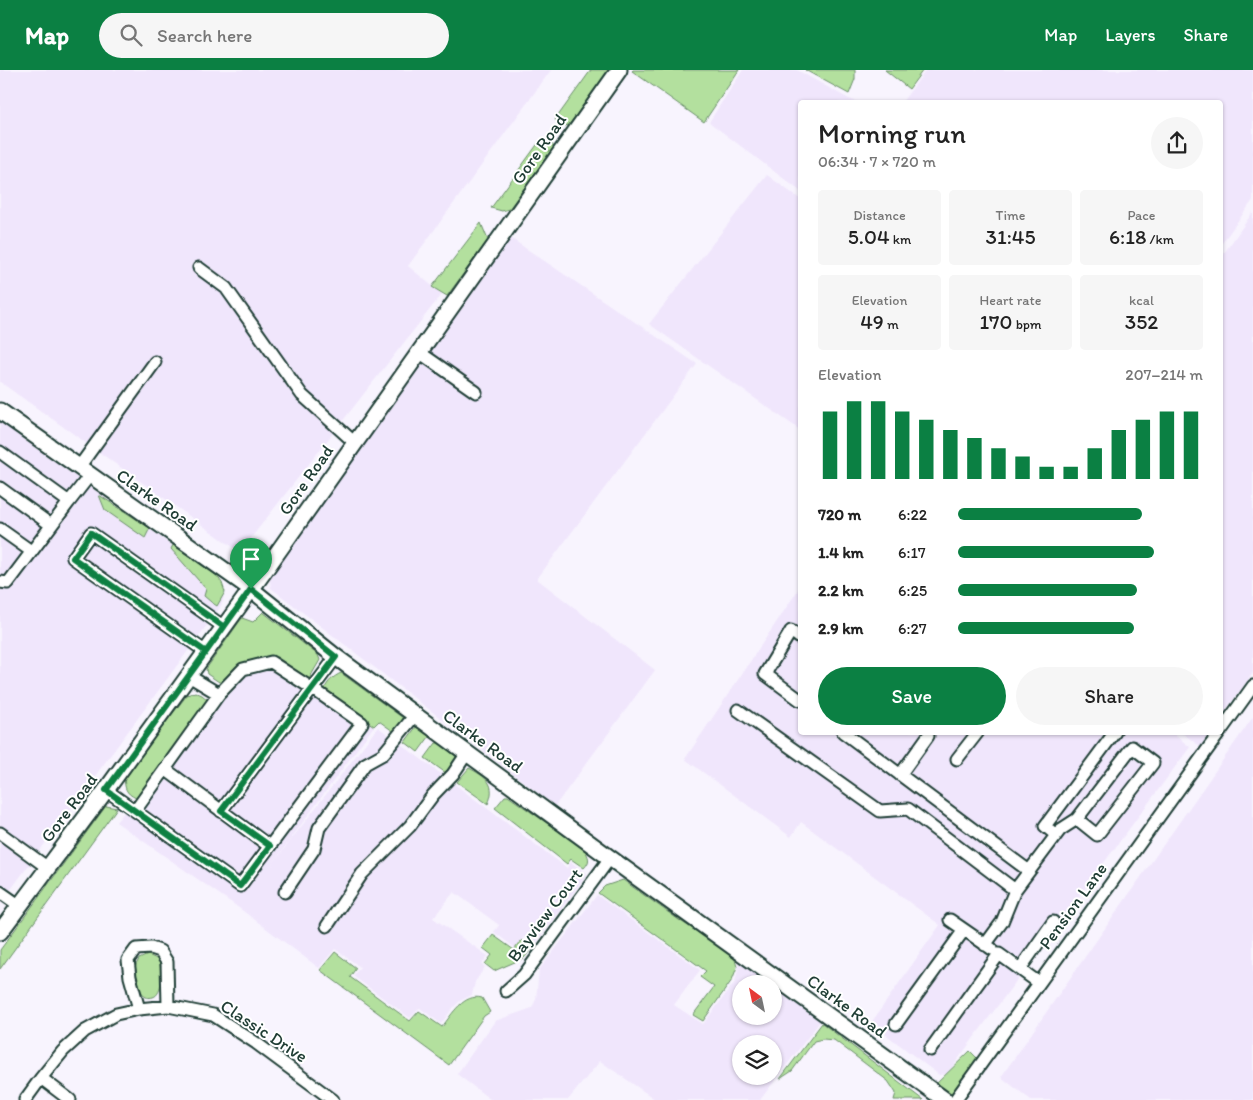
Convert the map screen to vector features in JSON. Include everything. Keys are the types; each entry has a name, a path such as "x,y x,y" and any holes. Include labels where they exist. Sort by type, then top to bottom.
{"main road":[{"name":"Gore Road","path":"0,932 189,676 618,70"},
{"name":"Clarke Road","path":"0,411 251,589 336,657 945,1100"}],"street":[{"path":"199,268 226,288 302,394 355,443"},
{"path":"419,352 476,392"},
{"path":"0,582 8,583 69,502 85,471 155,362"},
{"path":"0,452 69,502"},
{"path":"0,488 51,525"},
{"path":"0,529 31,552"},
{"path":"206,652 73,558 91,533 224,627"},
{"path":"798,636 791,631 764,674 798,699"},
{"path":"221,811 336,657"},
{"path":"106,790 135,811 240,886 362,723 271,662 243,669 219,694 135,811"},
{"path":"189,676 219,694"},
{"name":"Pension Lane","path":"1223,728 1253,686"},
{"path":"738,710 880,811 908,809 1015,890"},
{"path":"285,892 314,848 320,828 366,764 383,754 415,714"},
{"path":"847,735 1029,871"},
{"path":"958,759 976,735"},
{"path":"1056,834 1045,826 1113,735"},
{"name":"Pension Lane","path":"955,1100 1218,735"},
{"path":"900,775 928,736"},
{"path":"985,945 1002,922 1015,890 1056,834 1077,820 1132,747 1153,763 1097,835 1077,820"},
{"path":"327,926 362,874 410,826 453,774 466,752"},
{"path":"165,769 270,846"},
{"path":"0,833 48,868"},
{"name":"Bayview Court","path":"506,991 524,975 610,858"},
{"path":"0,892 20,906"},
{"path":"950,920 1039,983"},
{"path":"1020,969 1053,922"},
{"path":"896,1024 964,930"},
{"path":"139,1009 130,977 128,960 136,948 151,948 160,951 167,962 168,1006"},
{"path":"930,1050 999,954"},
{"name":"Classic Drive","path":"25,1100 62,1051 85,1031 116,1014 168,1006 213,1015 256,1043 333,1100"},
{"path":"41,1078 70,1100"}],"shaded area":[{"path":"0,70 551,70 408,266 442,294 240,552 0,382"},
{"path":"743,70 797,70 852,100 798,100 798,189 709,122"},
{"path":"926,70 1253,70 1253,200 1223,242 1223,100 904,100"},
{"path":"767,175 798,198 798,429 649,324"},
{"path":"1253,212 1253,673 1223,714 1223,255"},
{"path":"509,237 697,364 537,579 655,670 555,806 271,588 269,575"},
{"path":"0,422 215,576 224,592 223,601 219,609 0,904"},
{"path":"798,590 798,735 1175,735 1190,747 947,1074 939,1075 871,1023 940,925 801,822 791,837 685,759"},
{"path":"277,657 374,726 270,867 378,727 567,868 571,862 587,874 535,944 524,937 515,948 494,932 499,925 454,892 433,918 488,956 482,964 485,967 475,982 472,995 460,1001 441,1024 420,1008 410,1018 353,976 360,967 335,949 319,968 239,908 116,822 136,798 208,700 240,664"},
{"path":"1253,717 1253,1100 1031,1100 1001,1077"},
{"path":"1185,735 1208,735 1200,746"},
{"path":"597,895 700,970 674,1005 703,1024 732,986 732,1025 782,1025 782,989 822,1019 782,1071 782,1035 732,1035 732,1085 771,1085 760,1100 656,1100 600,1061 568,1100 491,1100 457,1074 495,1021 532,1008 536,999 539,970"},
{"path":"738,957 762,975 737,975 739,966"}],"green space":[{"path":"591,70 609,70 569,125 564,126 555,120"},
{"path":"633,70 739,70 704,122"},
{"path":"805,70 855,70 855,79 849,94"},
{"path":"885,70 923,70 909,89"},
{"path":"542,138 554,147 509,209 502,211 491,208"},
{"path":"481,223 488,240 447,296 432,287"},
{"path":"99,495 150,528 145,538 105,510"},
{"path":"173,545 217,576 225,592 217,606 204,596 206,589 171,549"},
{"path":"263,612 318,655 320,660 309,679 277,657 240,664 225,682 219,682 207,674 206,669 242,618 253,622"},
{"path":"341,673 403,718 397,734 379,721 374,726 324,690 331,680"},
{"path":"195,692 208,700 136,798 132,796 126,790 124,777 187,695"},
{"path":"416,727 428,733 429,737 418,752 405,742"},
{"path":"436,743 439,743 458,758 450,776 425,758"},
{"path":"469,768 488,782 491,791 488,804 457,782"},
{"path":"505,796 508,796 584,849 588,859 586,866 584,868 571,859 567,864 495,808"},
{"path":"106,806 117,808 0,969 0,950"},
{"path":"623,880 734,956 737,967 734,975 732,975 732,980 703,1021 693,1015 714,987 700,977 706,971 598,893 605,886"},
{"path":"493,935 514,950 522,940 533,947 524,958 494,971 485,964 492,955 483,948"},
{"path":"335,952 356,968 350,977 410,1021 419,1011 442,1027 459,1006 476,997 482,998 490,1012 484,1016 449,1065 320,970"},
{"path":"148,955 159,960 161,975 159,991 150,998 141,991 135,967 139,959"},
{"path":"822,1023 923,1100 894,1100 896,1093 888,1081 834,1040 823,1039 814,1041 792,1071 782,1076"},
{"path":"970,1051 979,1060 951,1098 935,1085"}],"route":[{"path":"251,589 224,627 206,652 73,558 91,533 224,627 106,790 240,886 270,846 221,811 336,657 251,589"}]}
